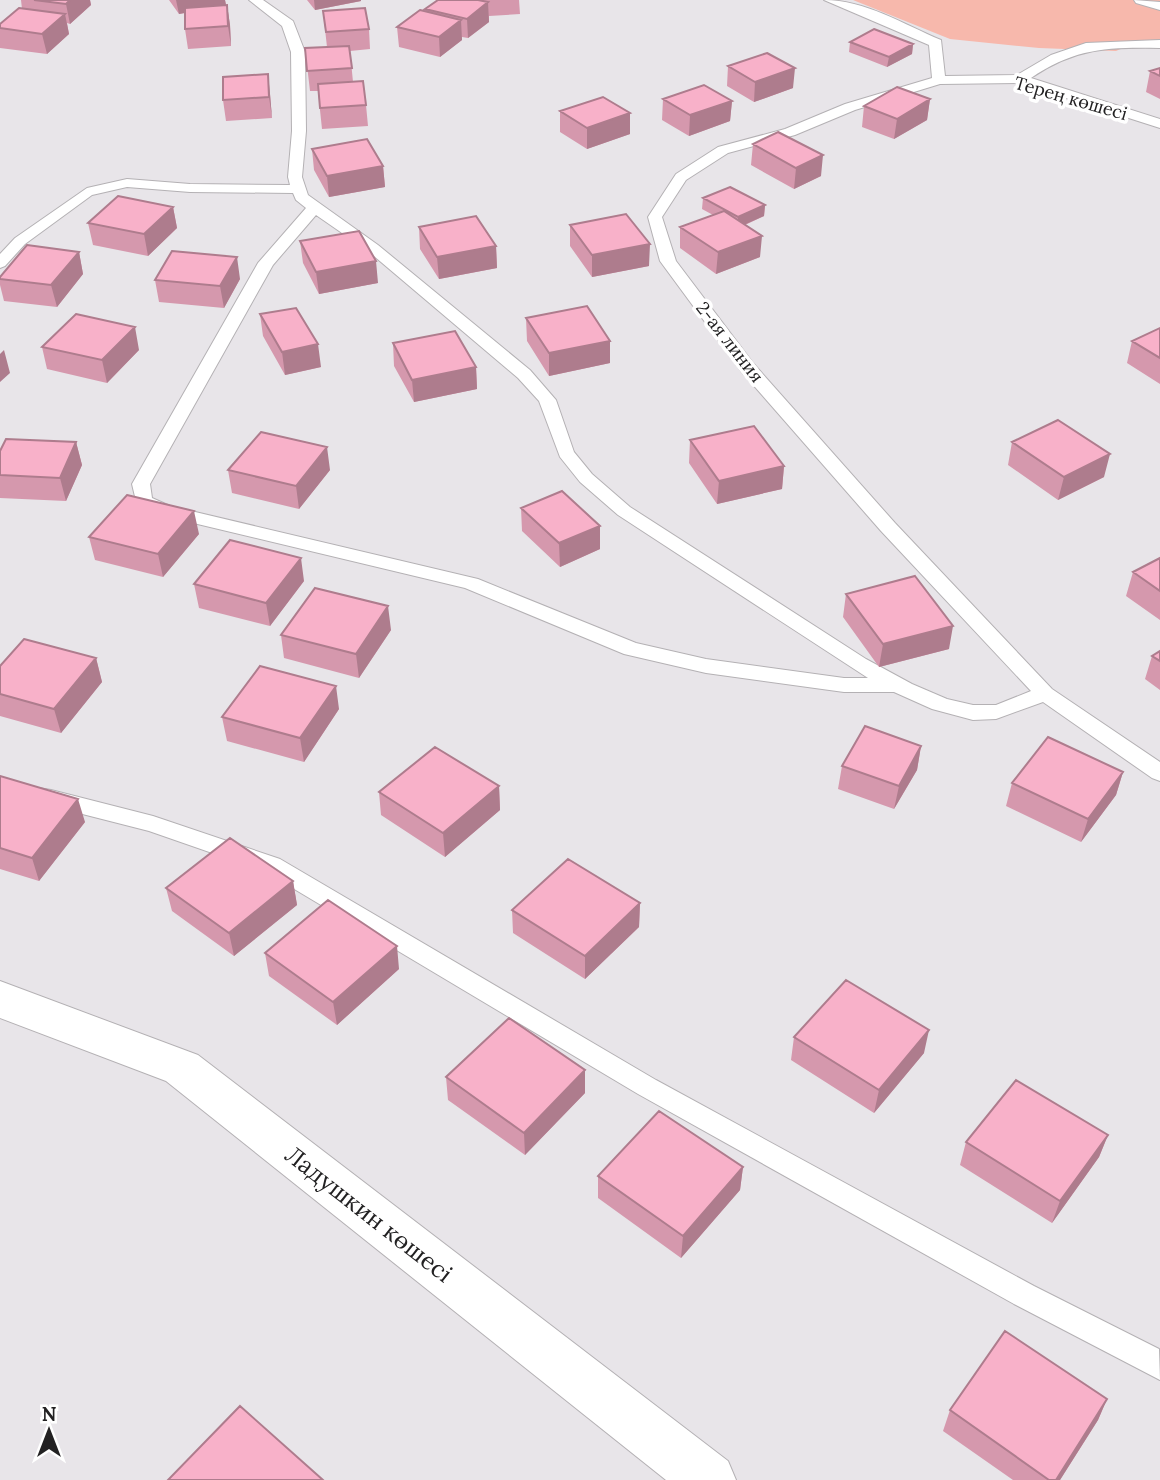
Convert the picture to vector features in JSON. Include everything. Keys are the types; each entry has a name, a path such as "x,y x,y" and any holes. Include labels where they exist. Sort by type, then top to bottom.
{"street":[{"name":"Ладушкин көшесі","path":"0,999 182,1068 709,1480"}],"lane":[{"path":"255,0 288,24 298,52 299,131 295,177 301,197 373,248 524,374 547,400 566,453 586,478 624,511 859,664 896,685 954,708 989,713 1045,694"},
{"path":"830,0 854,7 936,43 939,80"},
{"path":"1140,0 1160,6"},
{"path":"1020,79 1048,59 1075,47 1110,43 1160,44"},
{"name":"Терең көшесі","path":"939,80 1020,79 1160,124"},
{"name":"2-ая линия","path":"939,80 850,107 790,132 723,150 681,177 655,217 668,261 747,367 888,527 1045,694 1160,773"},
{"path":"0,263 20,241 87,192 127,183 190,188 299,189"},
{"path":"316,206 266,263 141,484 143,501 164,510 471,583 632,649 705,666 844,685 896,685"},
{"path":"0,790 51,799 153,824 272,865 647,1087 1024,1295 1149,1357 1160,1367"}],"shaded area":[{"path":"853,0 1160,0 1160,44 1136,42 1116,51 1039,48 950,39"}],"building":[{"path":"34,0 70,0 66,4"},
{"path":"438,0 488,2 467,19 425,9"},
{"path":"227,5 228,26 185,29 185,8"},
{"path":"19,8 65,14 42,34 0,28 0,24"},
{"path":"365,8 369,29 326,32 323,11"},
{"path":"420,10 461,20 439,37 397,27"},
{"path":"874,29 913,44 889,57 850,42"},
{"path":"349,46 352,68 307,71 305,48"},
{"path":"767,53 795,68 755,82 728,66"},
{"path":"1160,68 1160,76 1150,71"},
{"path":"268,74 269,97 223,100 223,77"},
{"path":"363,81 366,105 320,108 318,84"},
{"path":"704,85 732,101 690,115 663,99"},
{"path":"897,87 930,99 897,119 864,106"},
{"path":"603,97 630,113 587,128 560,111"},
{"path":"778,132 823,155 796,168 753,144"},
{"path":"367,139 383,166 327,176 312,149"},
{"path":"730,187 765,205 738,217 703,198"},
{"path":"118,196 173,207 144,234 88,223"},
{"path":"724,211 762,236 718,252 680,227"},
{"path":"626,214 650,244 592,255 570,225"},
{"path":"476,216 496,246 437,257 419,227"},
{"path":"359,231 376,261 316,272 300,241"},
{"path":"27,245 79,252 51,285 0,279"},
{"path":"172,251 237,257 220,286 155,280"},
{"path":"587,306 610,341 549,353 526,318"},
{"path":"296,308 318,344 282,352 260,314"},
{"path":"76,314 135,327 102,360 42,347"},
{"path":"1160,328 1160,358 1132,341"},
{"path":"455,331 476,367 412,380 393,343"},
{"path":"1058,420 1110,454 1064,477 1012,442"},
{"path":"754,426 784,466 719,481 690,440"},
{"path":"261,432 327,447 296,486 228,470"},
{"path":"6,439 76,442 60,478 0,475 0,451"},
{"path":"562,491 600,526 559,543 521,508"},
{"path":"127,495 194,511 158,554 89,537"},
{"path":"230,540 301,558 266,603 194,584"},
{"path":"1160,558 1160,591 1133,572"},
{"path":"915,576 953,626 883,644 846,594"},
{"path":"315,588 388,606 356,654 281,635"},
{"path":"24,639 96,658 54,709 0,694 0,666"},
{"path":"1160,651 1160,661 1152,656"},
{"path":"260,666 336,686 300,738 222,717"},
{"path":"865,726 921,746 899,786 842,766"},
{"path":"1048,737 1123,772 1088,819 1012,783"},
{"path":"435,747 499,786 443,833 379,792"},
{"path":"0,776 78,799 32,858 0,848"},
{"path":"230,838 293,881 229,933 166,888"},
{"path":"568,859 640,903 585,956 512,910"},
{"path":"328,900 397,946 333,1002 265,953"},
{"path":"846,980 929,1030 879,1090 794,1037"},
{"path":"509,1018 585,1070 524,1133 446,1077"},
{"path":"1016,1080 1108,1135 1060,1201 966,1142"},
{"path":"659,1111 743,1167 683,1236 598,1176"},
{"path":"1005,1331 1107,1399 1056,1480 1049,1480 950,1410"},
{"path":"240,1406 323,1480 168,1480"}]}
